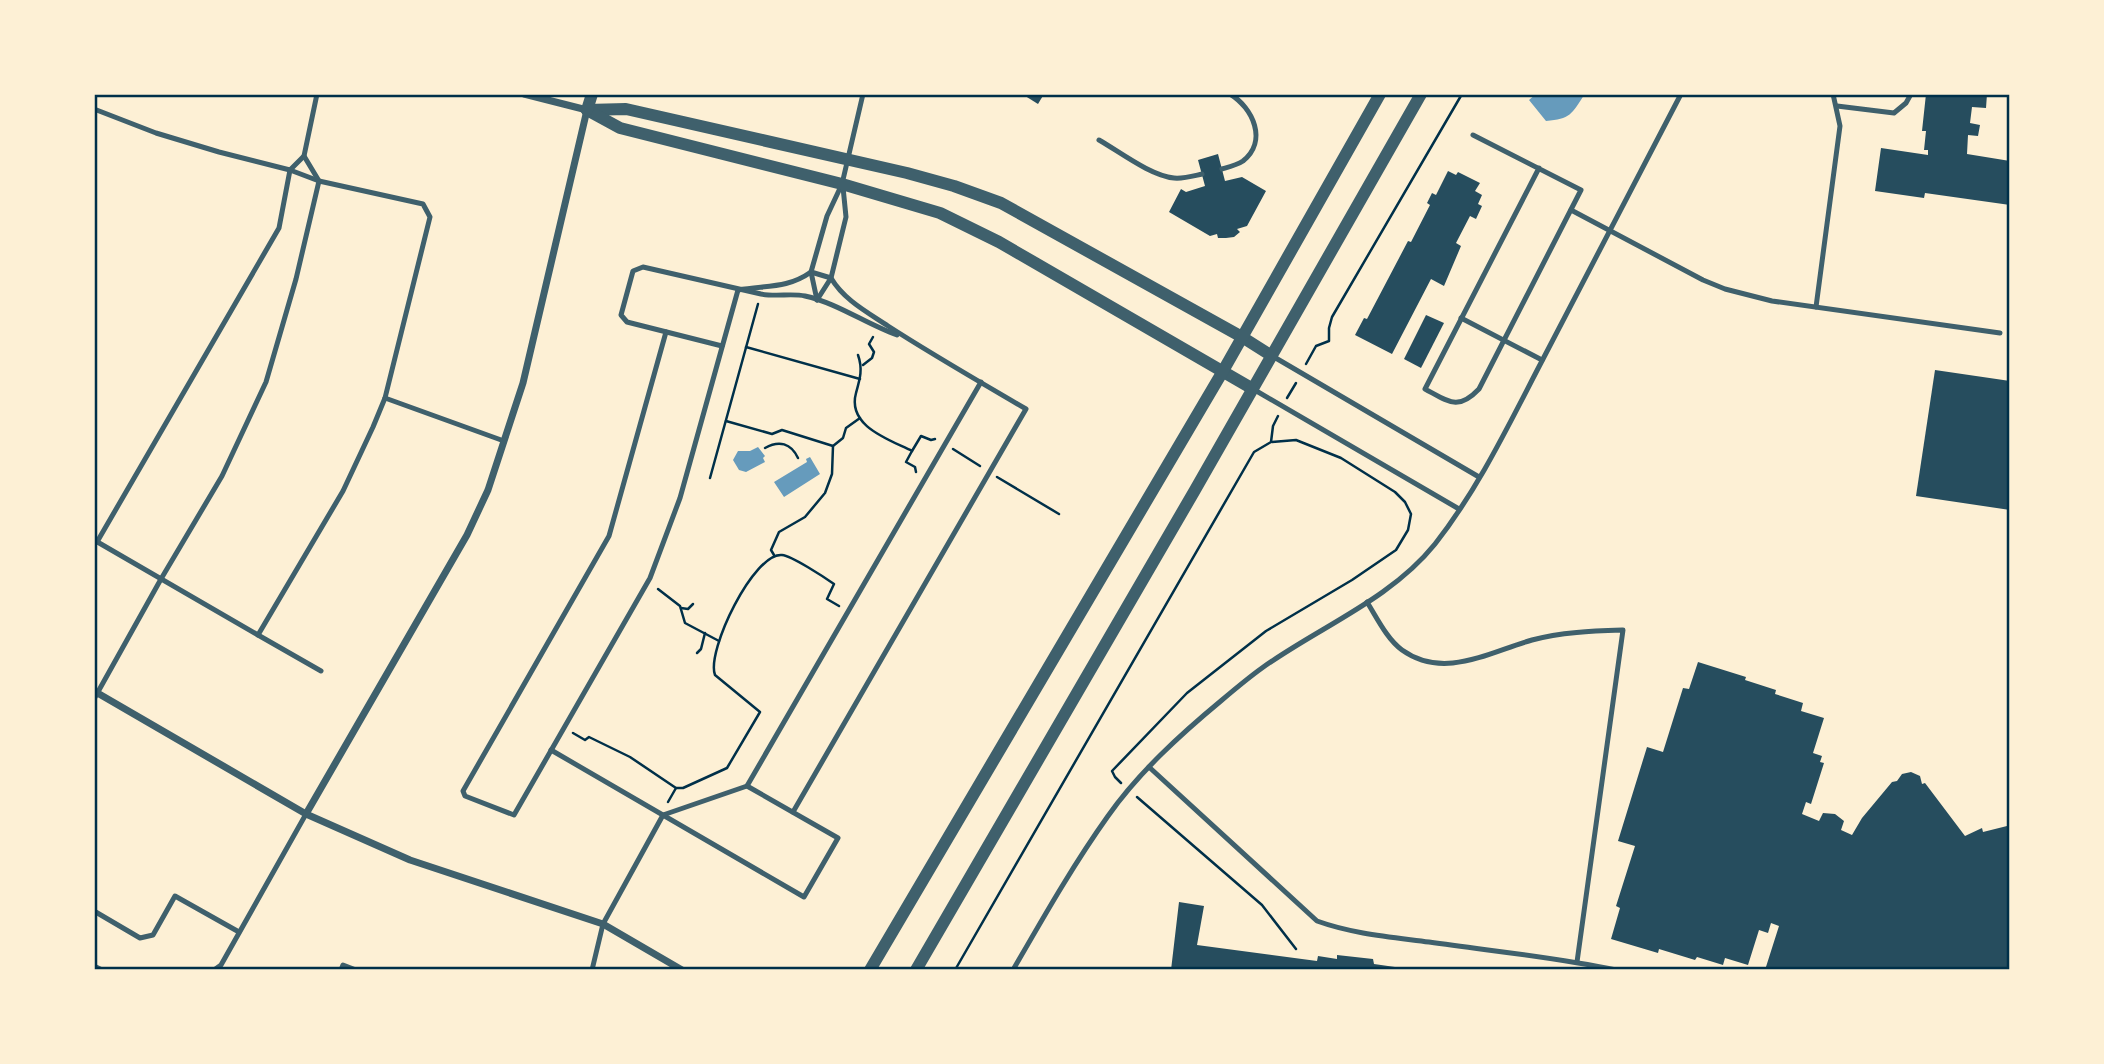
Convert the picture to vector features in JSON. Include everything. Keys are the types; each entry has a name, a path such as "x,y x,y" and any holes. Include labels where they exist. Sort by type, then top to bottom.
{"street":[{"path":"524,94 587,110 621,128 842,184 940,213 999,242 1253,389"},
{"path":"306,814 467,535 488,490 523,383 592,94"},
{"path":"870,970 1223,371 1380,94"},
{"path":"916,970 1421,94"},
{"path":"587,110 626,108 848,159 942,183 1002,203 1272,356"},
{"path":"96,694 306,814 410,860 603,924 682,970"}],"lane":[{"path":"317,94 304,156 290,170 279,229 96,541 321,671"},
{"path":"817,300 811,272 827,216 842,184 863,94"},
{"path":"1222,169 1241,163 1255,145 1257,134 1250,112 1230,94"},
{"path":"1013,970 1062,886 1109,814 1149,767 1203,716 1260,669 1367,602 1403,576 1434,545 1479,477 1681,94"},
{"path":"1816,307 1840,126 1833,94"},
{"path":"1836,106 1894,113 1906,103 1911,94"},
{"path":"94,109 166,136 290,170 319,181 423,204 430,217 385,398 342,491 258,635"},
{"path":"1473,135 1539,168 1581,190 1479,389 1458,404 1441,398 1425,389 1539,168"},
{"path":"1099,140 1161,175 1180,178 1202,174"},
{"path":"96,694 222,476 266,382 296,279 319,181 304,156"},
{"path":"817,300 831,278 846,217 842,184"},
{"path":"1571,210 1725,289 1772,301 2000,333"},
{"path":"722,346 627,322 621,314 633,271 643,267 775,297 802,295 830,304 878,328 906,338"},
{"path":"793,812 1026,410 906,338 848,299 831,278 811,272"},
{"path":"738,290 782,286 799,281 811,272"},
{"path":"666,332 609,536 463,791 465,796 514,815 648,583 680,498 738,290"},
{"path":"1461,318 1542,360"},
{"path":"1272,356 1479,477"},
{"path":"592,970 603,924 663,815 747,786 981,382"},
{"path":"1253,389 1459,509"},
{"path":"385,398 504,441"},
{"path":"1367,602 1392,640 1403,650 1434,663 1459,664 1533,640 1583,632 1623,630 1577,962"},
{"path":"551,750 804,897 838,838 747,786"},
{"path":"1149,767 1317,921 1369,935 1577,962 1616,970"},
{"path":"214,970 221,965 306,814"},
{"path":"94,911 140,937 153,935 175,896 239,932"},
{"path":"341,970 343,965 356,970"},
{"path":"94,967 102,970"}],"path":[{"path":"955,970 1254,452 1271,442 1273,426 1315,346 1329,341 1332,317 1462,94"},
{"path":"710,478 761,295"},
{"path":"862,366 872,358 874,352 869,344 878,328"},
{"path":"746,347 860,379"},
{"path":"774,556 771,550 779,532 805,517 825,494 832,474 833,446 843,438 845,428 860,418"},
{"path":"726,421 772,434 782,430 833,446"},
{"path":"765,448 772,444 784,444 794,449 798,458"},
{"path":"912,451 906,462 917,471 912,480"},
{"path":"564,728 585,740 589,737 630,757 676,788 683,788 727,768 760,712 715,675 712,669 719,641 747,583 765,561 774,556 785,555 834,584 827,600 848,611"},
{"path":"648,583 666,593 681,608 685,623 719,641"},
{"path":"681,608 688,609 693,604"},
{"path":"697,653 701,649 705,633"}],"water":[{"path":"1536,94 1584,95 1570,114 1546,121 1529,100"},
{"path":"758,447 765,456 765,462 746,472 739,470 733,460 738,451 750,451"},
{"path":"810,457 820,474 784,497 774,482 807,462 806,459"}],"building":[{"path":"1022,94 1044,94 1038,104"},
{"path":"1926,94 1987,94 1986,108 1972,107 1970,123 1980,125 1978,136 1968,135 1967,154 2010,161 2010,205 1925,193 1924,198 1875,191 1881,148 1928,155 1928,150 1924,150 1926,131 1922,131"},
{"path":"1218,154 1225,181 1242,177 1266,191 1247,226 1237,229 1240,232 1234,237 1218,238 1217,234 1210,236 1169,212 1181,189 1186,192 1205,186 1198,160"},
{"path":"1448,171 1456,175 1458,172 1480,183 1475,191 1482,195 1478,204 1482,206 1476,219 1470,216 1456,243 1461,246 1444,286 1431,279 1392,354 1355,335 1364,318 1367,319 1408,241 1411,242 1430,205 1427,203 1432,193 1436,195"},
{"path":"1426,315 1444,323 1421,368 1404,359"},
{"path":"1935,370 2010,381 2010,510 1916,496"},
{"path":"1698,662 1776,690 1775,694 1803,703 1801,711 1824,718 1813,753 1822,756 1820,762 1824,763 1811,804 1806,802 1802,814 1819,821 1823,813 1835,814 1844,821 1841,830 1852,835 1862,818 1892,782 1897,781 1902,774 1911,772 1920,776 1922,784 1925,783 1965,836 1982,828 1983,832 2007,826 2010,843 2010,970 1765,970 1779,926 1771,923 1768,933 1759,930 1748,965 1725,958 1723,965 1697,957 1695,960 1659,949 1658,953 1611,939 1620,908 1616,906 1635,846 1618,841 1647,747 1663,752 1683,688 1689,689"},
{"path":"1179,902 1204,906 1197,945 1317,961 1318,956 1337,959 1337,955 1373,959 1374,964 1395,967 1395,970 1171,970"}]}
